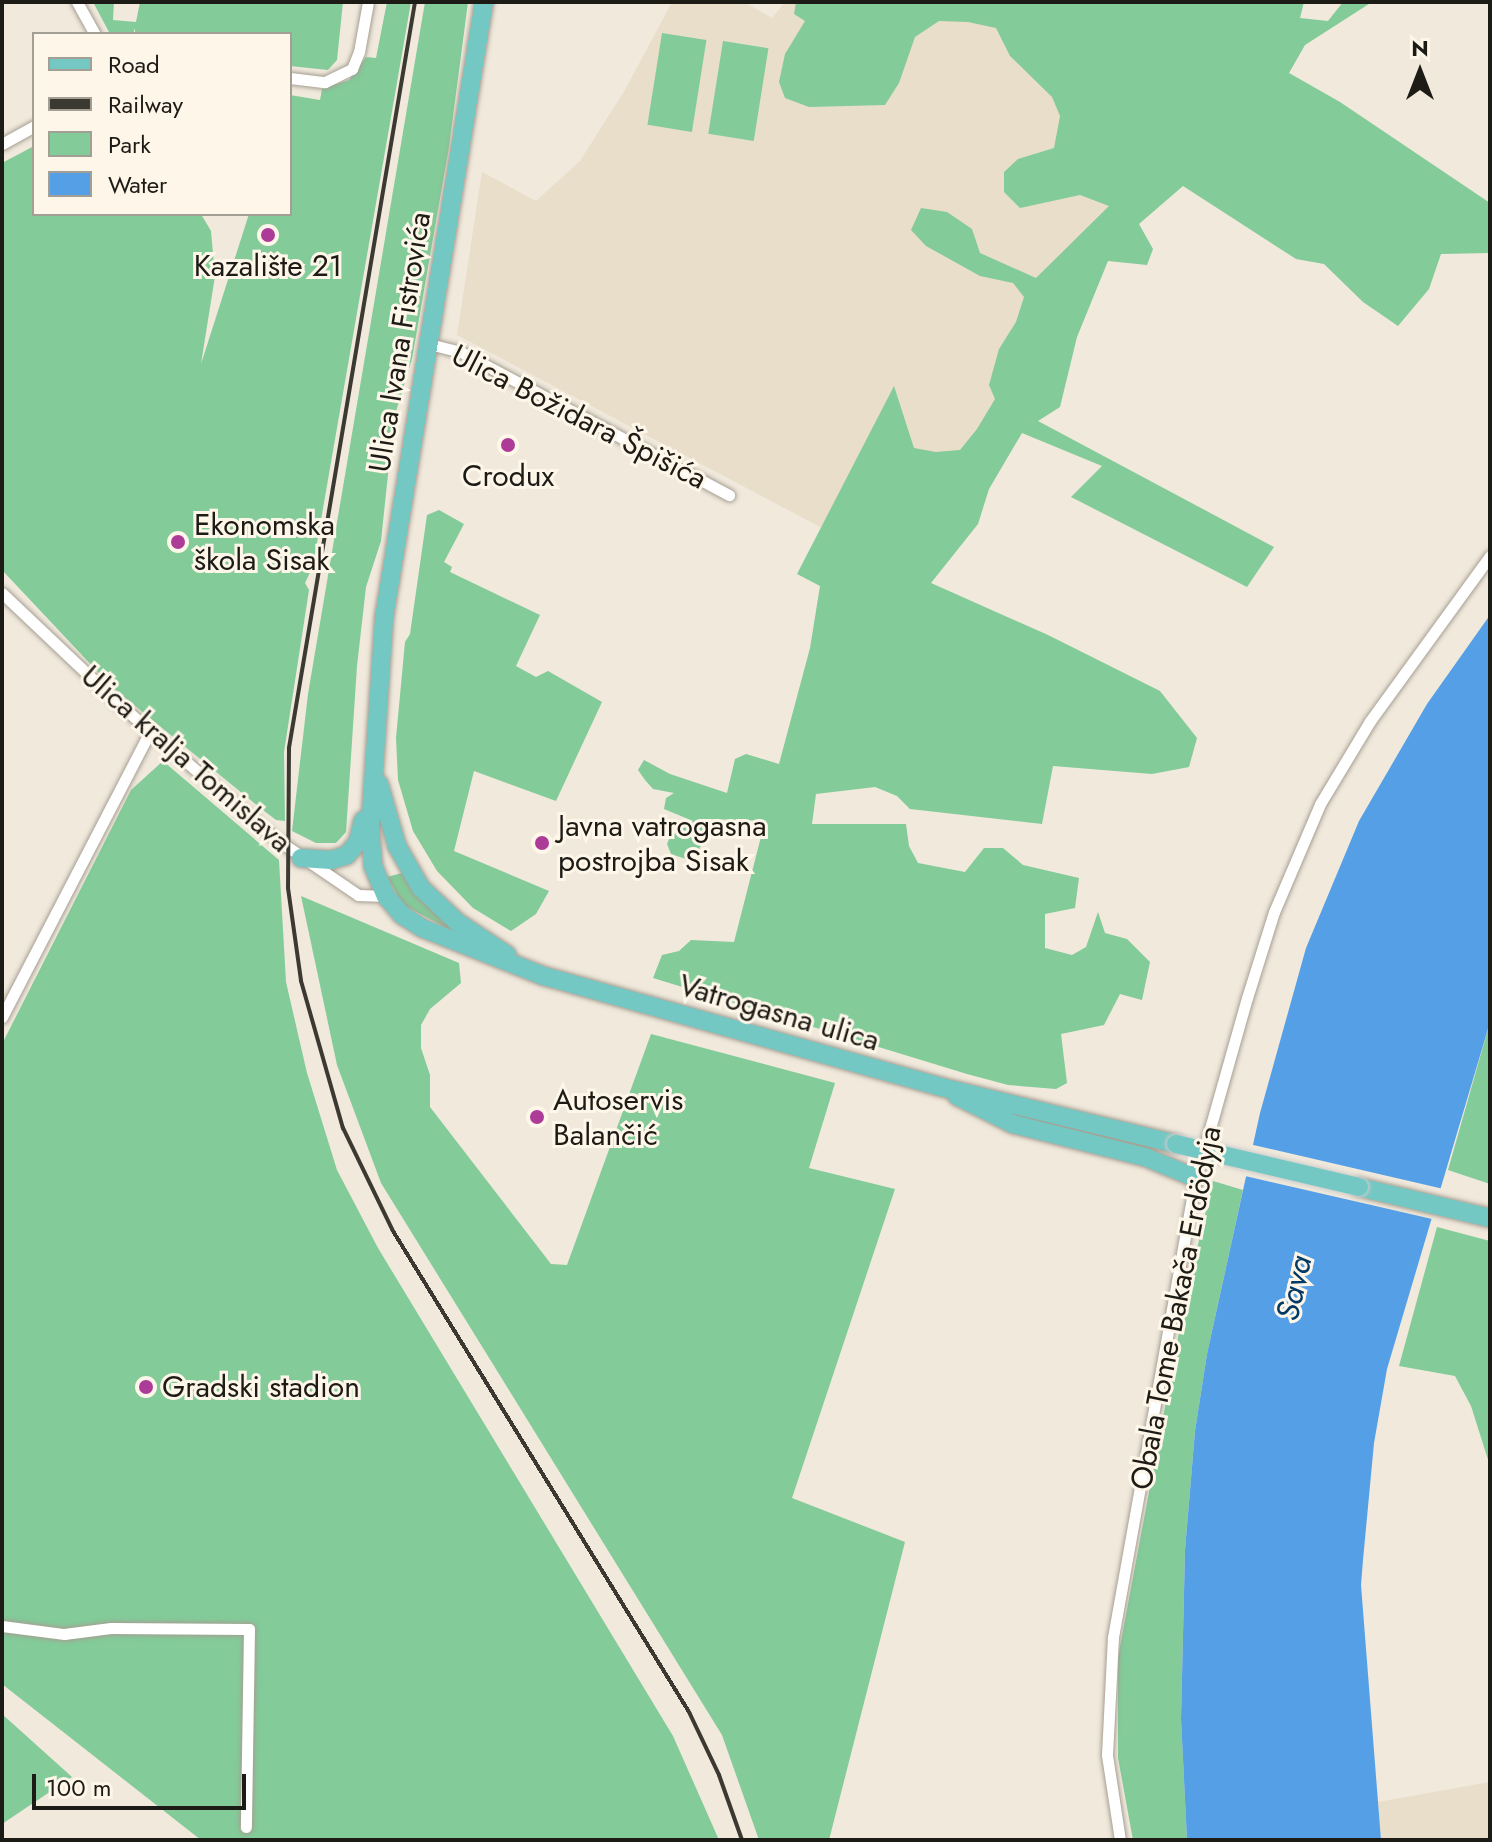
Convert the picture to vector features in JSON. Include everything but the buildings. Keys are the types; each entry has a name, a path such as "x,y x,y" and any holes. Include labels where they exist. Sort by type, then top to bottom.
{"main road":[{"name":"Ulica Ivana Fistrovića","path":"373,745 384,618 484,2"},
{"path":"373,745 373,866 386,896"},
{"path":"373,745 389,826 405,864 421,888 457,922 544,976"},
{"path":"301,858 331,860 354,849 372,796"},
{"name":"Vatrogasna ulica","path":"386,896 402,915 422,928 544,976 941,1087 1490,1218"},
{"path":"941,1087 976,1108 1013,1124 1145,1157 1196,1178"}],"street":[{"path":"77,2 94,32"},
{"path":"292,78 325,82 344,76 352,69 359,52 368,2"},
{"path":"2,144 32,127"},
{"name":"Ulica Božidara Špišića","path":"429,344 461,352 729,495"},
{"name":"Obala Tome Bakača Erdödyja","path":"1120,1840 1107,1755 1110,1660 1196,1178 1261,950 1306,832 1363,731 1490,556"},
{"name":"Ulica kralja Tomislava","path":"2,593 150,731 301,858 358,895 386,896"},
{"path":"2,1016 150,731"},
{"path":"2,1626 64,1634 111,1628 249,1629 246,1827"}],"shaded area":[{"path":"672,2 744,2 772,18 785,2 1078,2 1185,139 1012,406 894,566 457,335 482,172 536,201 580,161 625,90"},
{"path":"1490,1782 1490,1840 1381,1840 1378,1802"}],"green space":[{"path":"93,2 114,2 113,20 136,22 140,2 343,2 337,60 328,70 292,66 292,32 135,32 135,28 134,32 109,32"},
{"path":"387,2 411,2 313,566 305,583 309,590 284,752 285,821 276,820 112,687 2,570 2,163 32,147 32,216 202,216 211,231 215,276 201,364 248,216 292,216 292,95 320,100 322,89 349,80 366,57 376,58"},
{"path":"425,2 468,2 449,147 412,359 394,418 381,541 366,587 357,666 346,832 336,843 316,843 292,831 308,694"},
{"path":"796,2 1304,2 1300,18 1328,21 1343,2 1372,2 1305,45 1289,73 1340,102 1490,203 1490,253 1441,254 1429,289 1398,326 1363,302 1324,264 1296,259 1183,186 1139,224 1153,249 1147,265 1108,261 1077,337 1060,407 1038,421 1274,547 1247,587 1071,497 1102,466 1022,433 989,489 978,524 931,583 1048,635 1160,691 1197,738 1189,767 1152,774 1053,766 1042,824 910,809 897,796 875,787 816,794 812,824 906,824 909,846 918,863 965,872 984,848 1003,848 1023,865 1079,878 1075,908 1045,914 1045,948 1072,955 1086,947 1098,912 1105,933 1127,939 1150,962 1142,1000 1120,994 1104,1025 1061,1034 1067,1083 1056,1089 1008,1085 967,1074 653,978 662,955 679,951 691,940 734,942 765,821 710,819 695,862 671,854 667,844 670,837 693,821 664,809 666,798 674,793 653,789 638,770 644,760 670,774 727,793 735,759 746,754 779,764 810,648 820,586 797,574 894,386 914,448 936,452 960,450 995,399 989,385 999,349 1016,322 1024,297 1013,283 980,276 926,246 911,230 921,208 947,212 972,229 980,253 1036,278 1109,206 1080,195 1020,208 1004,192 1004,172 1018,159 1054,148 1060,116 1052,97 1010,56 996,28 968,22 939,21 915,37 899,83 885,105 809,107 785,98 779,82 785,54 805,21 794,14"},
{"path":"662,33 706,40 692,132 647,125"},
{"path":"723,41 768,48 754,141 708,134"},
{"path":"439,510 464,524 444,562 452,567 450,572 540,615 516,666 536,677 548,671 602,702 556,801 474,771 454,851 549,891 536,914 511,931 473,908 437,871 413,831 398,780 396,738 405,642 410,634 427,515"},
{"path":"163,761 279,860 286,982 307,1073 337,1170 378,1248 673,1736 719,1840 201,1840 2,1684 2,1044 131,790"},
{"path":"402,873 412,888 452,927 447,928 403,905 387,877"},
{"path":"301,896 459,963 461,983 430,1009 421,1025 421,1048 430,1075 430,1107 551,1264 567,1265 651,1034 835,1083 809,1168 895,1189 792,1498 905,1542 829,1840 759,1840 722,1735 381,1183 337,1065"},
{"path":"1490,1022 1490,1184 1448,1170"},
{"path":"1213,1181 1243,1190 1207,1354 1195,1431 1185,1550 1181,1719 1187,1840 1133,1840 1118,1758 1118,1657 1186,1295"},
{"path":"1437,1227 1490,1241 1490,1466 1471,1406 1455,1376 1399,1366"},
{"path":"2,1714 72,1777 2,1824"}],"water":[{"name":"Sava","path":"1490,615 1490,1022 1387,1369 1374,1443 1363,1560 1361,1585 1381,1840 1187,1840 1181,1719 1185,1550 1195,1431 1207,1354 1260,1113 1306,948 1359,821 1427,704"}],"pier":[{"path":"1249,1144 1446,1189 1439,1221 1242,1175"}],"railway":[{"path":"415,2 289,748 288,888 301,981 343,1128 393,1231 689,1712 719,1775 742,1840"}],"place":[{"name":"Kazalište 21","path":"268,235"},
{"name":"Crodux","path":"508,445"},
{"name":"Ekonomska škola Sisak","path":"178,542"},
{"name":"Javna vatrogasna postrojba Sisak","path":"542,843"},
{"name":"Autoservis Balančić","path":"537,1117"},
{"name":"Gradski stadion","path":"146,1387"}]}
